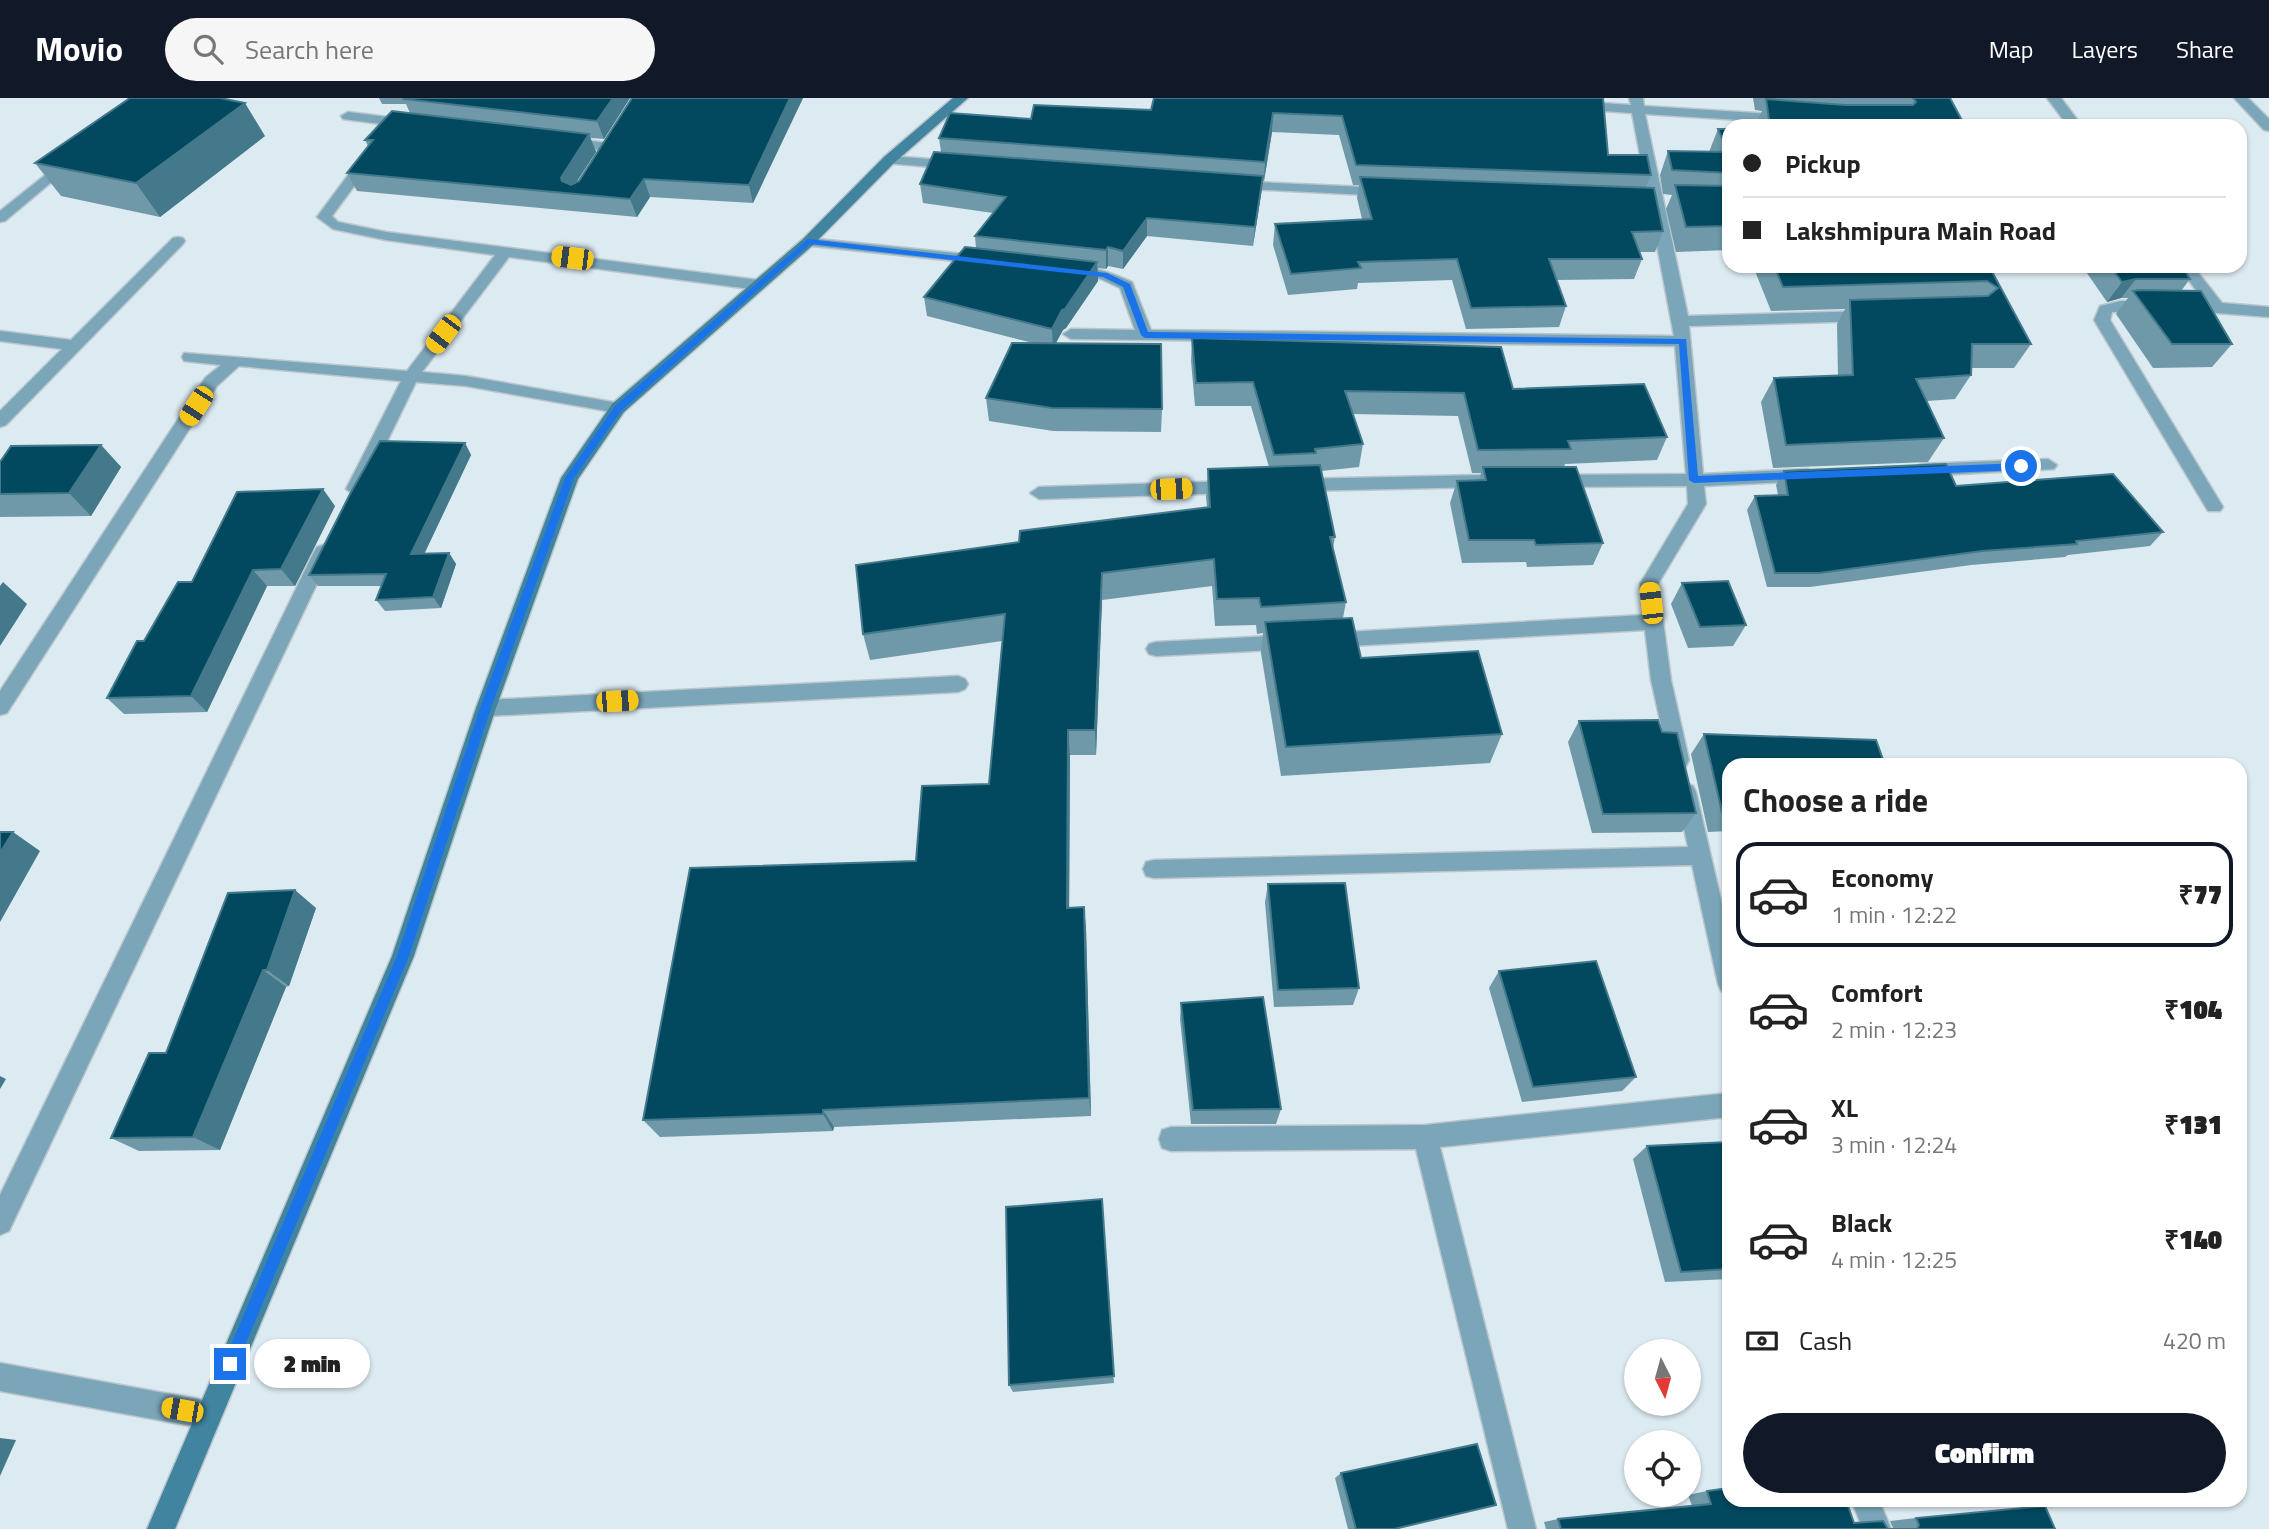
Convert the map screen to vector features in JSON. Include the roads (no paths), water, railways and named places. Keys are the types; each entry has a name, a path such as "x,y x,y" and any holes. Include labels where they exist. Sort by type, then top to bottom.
{"main road":[{"path":"161,1529 403,956 486,708 570,478 618,408 808,242 890,160 961,98"}],"street":[{"path":"2054,98 2070,119"},
{"path":"2241,98 2269,127"},
{"path":"1558,103 1637,103 1790,119"},
{"path":"1637,103 1654,201 1681,321 1697,504 1649,584 1661,680 1722,953"},
{"path":"348,116 430,126"},
{"path":"554,141 609,147"},
{"path":"0,218 82,150"},
{"path":"890,160 970,166"},
{"path":"365,162 324,217 333,225 386,236 758,285"},
{"path":"1214,184 1408,193"},
{"path":"0,421 178,241"},
{"path":"808,242 998,262"},
{"path":"343,512 411,376 506,250"},
{"path":"1049,268 1104,275 1127,285 1145,335"},
{"path":"2190,273 2217,307"},
{"path":"2214,507 2102,320 2105,309 2121,306 2217,307 2269,312"},
{"path":"1681,321 1889,315"},
{"path":"1071,334 1683,341"},
{"path":"0,336 75,346"},
{"path":"190,357 466,381 618,408"},
{"path":"0,707 211,382 234,362"},
{"path":"1898,471 2048,465"},
{"path":"1532,481 1694,480 1830,474"},
{"path":"1286,486 1505,481"},
{"path":"1039,493 1245,487"},
{"path":"0,1222 331,536"},
{"path":"1156,649 1653,622"},
{"path":"486,708 958,684"},
{"path":"1154,869 1700,856"},
{"path":"1171,1139 1426,1137 1722,1106"},
{"path":"1426,1137 1522,1529"},
{"path":"0,1377 208,1415"},
{"path":"1868,1507 1877,1529"}]}
